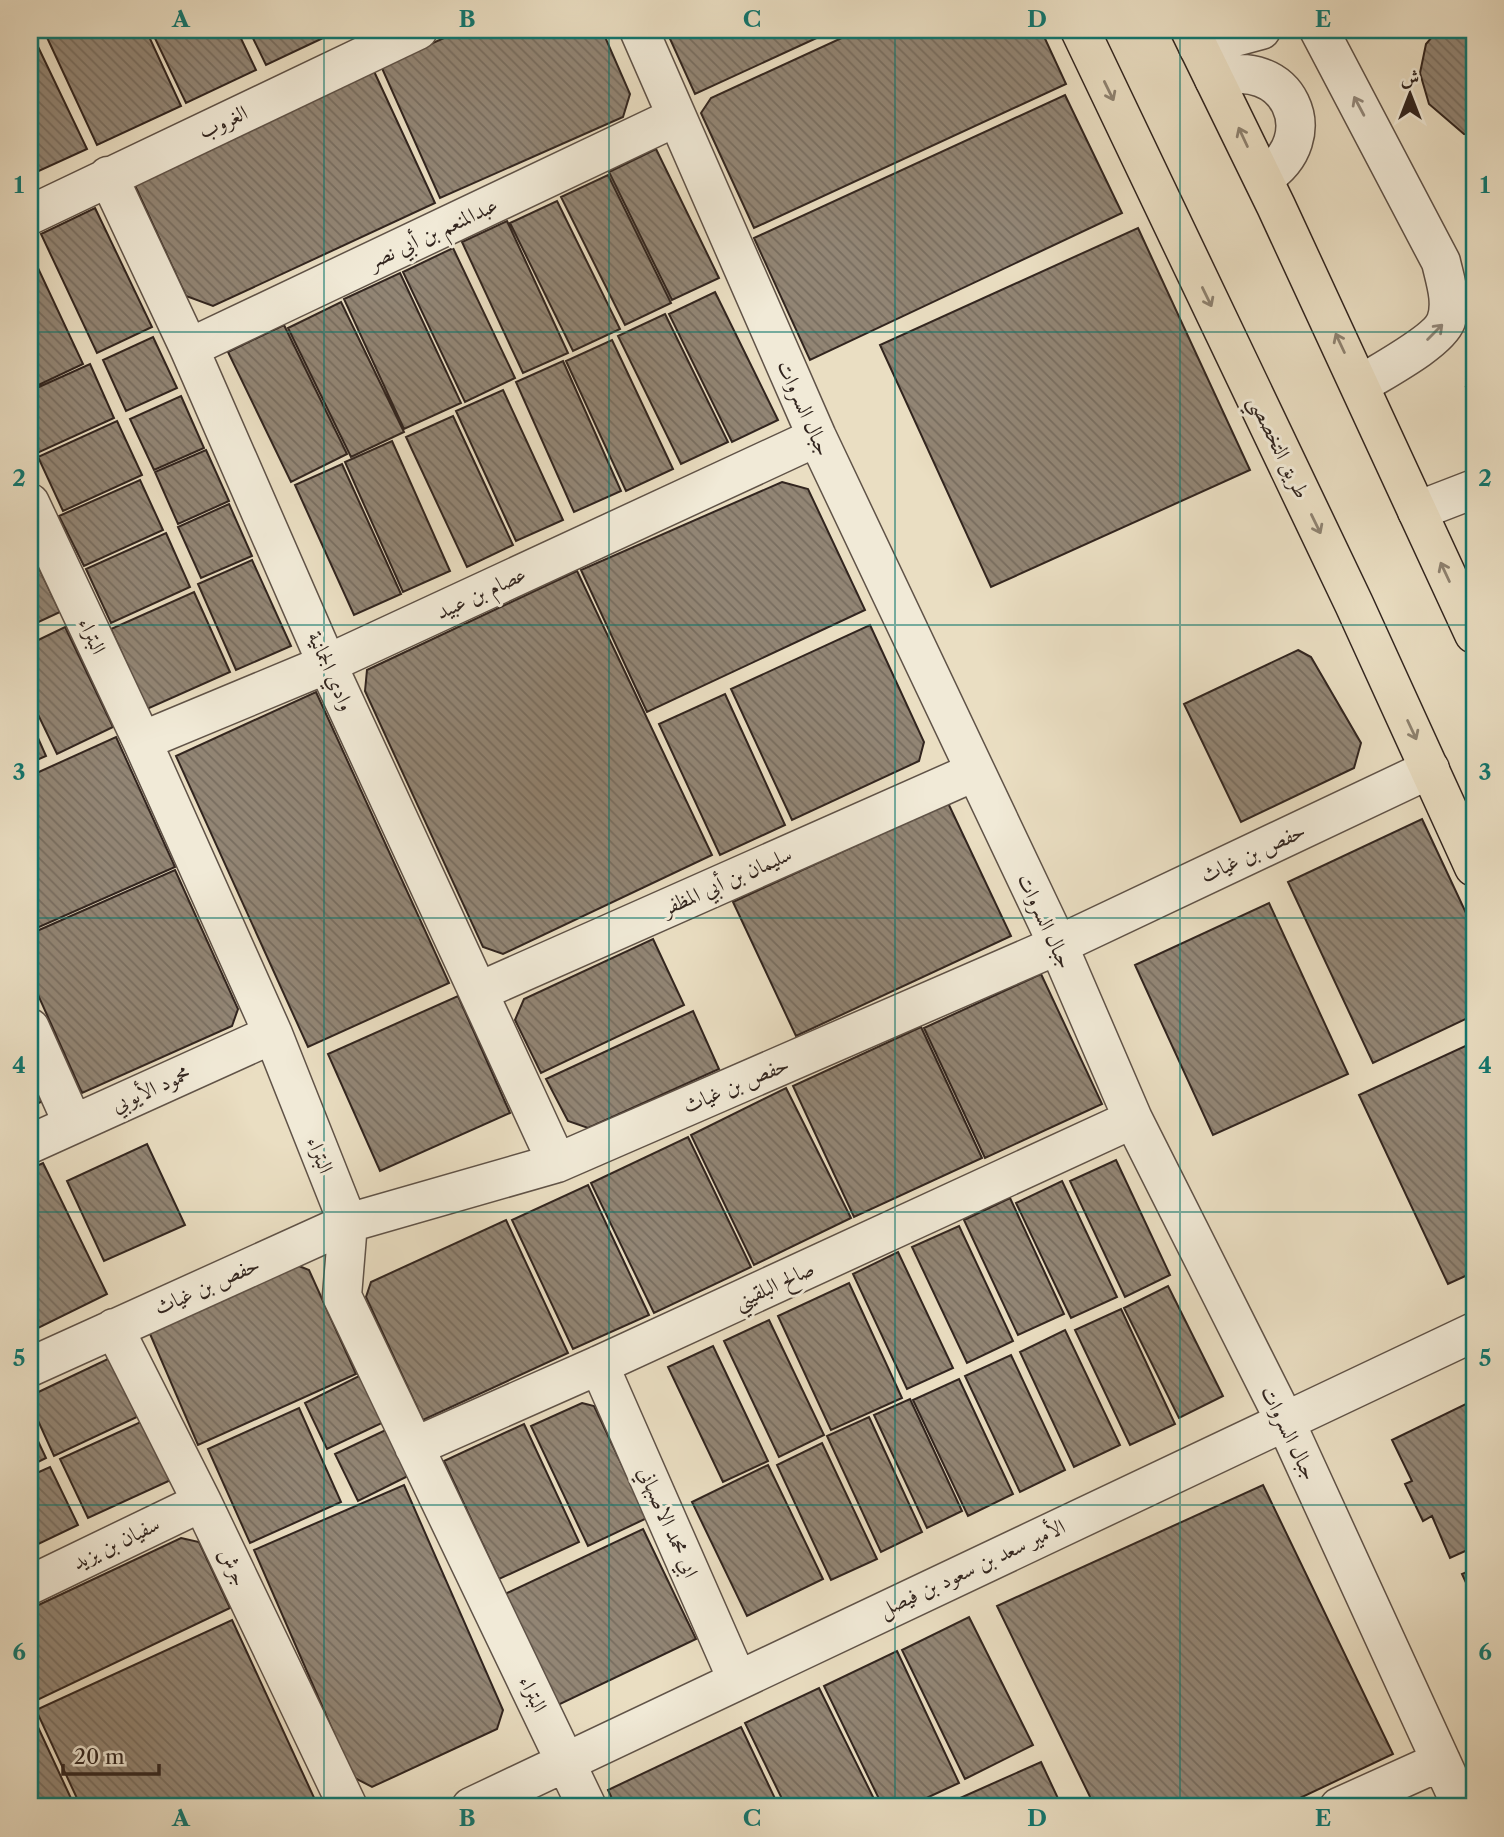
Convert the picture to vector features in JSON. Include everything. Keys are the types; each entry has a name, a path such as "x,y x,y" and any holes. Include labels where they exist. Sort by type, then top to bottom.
{"main road":[{"name":"طريق التخصصي","path":"1080,30 1474,867"},
{"path":"1201,52 1263,178 1474,634"}],"street":[{"name":"الغروب","path":"30,215 418,30"},
{"name":"جبال السروات","path":"639,30 817,437 1058,945 1133,1119 1285,1421 1462,1807"},
{"path":"1201,52 1261,30"},
{"path":"1319,30 1441,262 1448,292 1446,321 1432,337 1360,386"},
{"path":"1201,52 1231,73 1257,75 1280,89 1290,103 1295,120 1295,138 1289,155 1278,169 1263,178"},
{"name":"عبدالمنعم بن أبي نصر","path":"189,348 676,117"},
{"name":"وادي الجمانية","path":"108,176 189,348 327,664 557,1163"},
{"name":"عصام بن عبيد","path":"142,741 327,664 817,437"},
{"path":"1416,510 1474,489"},
{"name":"البتراء","path":"30,503 142,741 272,1034 348,1223 342,1296 587,1807"},
{"name":"حفص بن غياث","path":"30,1367 348,1223 557,1163 1058,945 1430,769"},
{"name":"سليمان بن أبي المظفر","path":"480,991 974,772"},
{"path":"30,1028 73,1124"},
{"name":"محمود الأيوبي","path":"30,1144 272,1034"},
{"name":"صالح البلقيني","path":"414,1447 599,1366 1133,1119"},
{"name":"جرش","path":"114,1328 202,1502 348,1807"},
{"name":"الأمير سعد بن سعود بن فيصل","path":"471,1807 1474,1332"},
{"name":"ابي محمد الاصبهاني","path":"599,1366 737,1679"},
{"name":"سفيان بن يزيد","path":"30,1585 202,1502"},
{"path":"1339,1807 1441,1761"}],"building":[{"path":"30,30 87,149 30,175"},
{"path":"146,30 181,106 97,145 44,31"},
{"path":"151,30 237,30 256,70 186,103"},
{"path":"249,30 340,30 266,65"},
{"path":"462,30 602,30 630,94 623,117 440,198 381,66"},
{"path":"666,30 834,30 695,94"},
{"path":"859,30 1041,30 1066,84 754,228 701,113 711,98"},
{"path":"1438,30 1474,30 1474,135 1464,134 1429,104 1420,73 1426,44"},
{"path":"372,67 435,203 213,306 186,296 131,177"},
{"path":"1065,95 1122,213 810,360 754,238"},
{"path":"656,149 719,278 672,300 609,172"},
{"path":"608,175 671,303 625,325 561,197"},
{"path":"557,201 620,329 573,351 510,223"},
{"path":"95,208 152,327 97,353 41,234"},
{"path":"507,221 568,353 523,373 462,242"},
{"path":"1138,228 1250,470 991,587 880,345"},
{"path":"453,248 515,378 465,402 403,272"},
{"path":"30,251 83,364 30,389"},
{"path":"400,273 461,403 404,429 344,299"},
{"path":"715,292 778,420 732,442 669,314"},
{"path":"341,302 404,432 351,457 288,328"},
{"path":"665,314 728,442 681,464 618,336"},
{"path":"284,325 347,454 291,482 228,352"},
{"path":"153,337 177,388 126,411 103,360"},
{"path":"612,340 673,469 626,491 566,361"},
{"path":"1474,347 1474,370 1468,350"},
{"path":"563,361 621,491 574,512 516,382"},
{"path":"90,364 114,418 35,454 30,442 30,391"},
{"path":"1474,384 1474,404 1466,387"},
{"path":"503,390 563,520 516,541 456,411"},
{"path":"181,396 204,448 154,470 130,419"},
{"path":"453,416 513,545 467,567 406,437"},
{"path":"117,421 142,475 63,511 38,457"},
{"path":"392,441 450,571 403,592 345,462"},
{"path":"206,450 229,501 178,524 155,472"},
{"path":"342,464 401,594 354,615 295,485"},
{"path":"140,480 163,530 84,566 59,516"},
{"path":"782,482 808,489 865,610 647,712 581,570"},
{"path":"229,504 252,556 201,578 178,527"},
{"path":"166,533 190,587 111,623 86,569"},
{"path":"30,549 60,612 30,626"},
{"path":"252,560 291,646 236,670 198,584"},
{"path":"577,571 712,855 503,954 483,947 365,691 367,670"},
{"path":"194,592 230,672 147,709 111,629"},
{"path":"870,625 924,742 919,761 792,820 731,689"},
{"path":"65,627 113,727 57,754 30,698 30,644"},
{"path":"1298,650 1311,657 1361,743 1354,768 1241,822 1184,704"},
{"path":"316,692 449,983 308,1047 176,756"},
{"path":"725,694 785,825 720,855 659,724"},
{"path":"30,720 46,756 30,763"},
{"path":"116,737 175,867 30,931 30,776"},
{"path":"948,803 1011,936 796,1036 733,902"},
{"path":"1422,819 1474,930 1474,1015 1373,1063 1288,882"},
{"path":"175,870 238,1009 232,1026 82,1093 30,977 30,934"},
{"path":"1269,903 1348,1074 1213,1135 1135,965"},
{"path":"653,939 684,1005 541,1073 515,1020 524,999"},
{"path":"1041,974 1102,1104 985,1158 924,1028"},
{"path":"458,996 510,1113 380,1171 328,1054"},
{"path":"693,1011 719,1069 588,1128 568,1121 546,1079"},
{"path":"921,1027 982,1158 854,1217 793,1086"},
{"path":"1474,1042 1474,1272 1448,1284 1359,1095"},
{"path":"30,1074 43,1101 30,1107"},
{"path":"786,1088 851,1218 754,1265 691,1135"},
{"path":"688,1137 751,1267 654,1313 591,1183"},
{"path":"147,1144 185,1225 104,1261 67,1181"},
{"path":"1116,1160 1170,1275 1125,1297 1070,1181"},
{"path":"43,1163 107,1294 30,1332 30,1169"},
{"path":"1062,1181 1117,1297 1071,1318 1016,1203"},
{"path":"588,1185 649,1315 573,1349 512,1220"},
{"path":"1010,1198 1064,1314 1018,1335 964,1220"},
{"path":"506,1220 568,1353 423,1420 366,1297 371,1282"},
{"path":"959,1226 1013,1341 967,1363 912,1247"},
{"path":"898,1252 953,1368 907,1389 853,1274"},
{"path":"294,1264 309,1270 356,1374 198,1445 147,1327"},
{"path":"849,1283 902,1398 831,1430 778,1316"},
{"path":"1168,1286 1223,1396 1179,1418 1124,1308"},
{"path":"1121,1309 1175,1424 1130,1445 1075,1330"},
{"path":"769,1320 824,1435 779,1457 724,1341"},
{"path":"1065,1330 1120,1445 1074,1467 1020,1352"},
{"path":"713,1346 768,1461 723,1482 668,1367"},
{"path":"1011,1355 1065,1470 1020,1492 965,1376"},
{"path":"112,1357 139,1416 54,1456 30,1403 30,1396"},
{"path":"363,1374 386,1421 327,1449 305,1403"},
{"path":"959,1379 1013,1494 968,1516 913,1400"},
{"path":"910,1399 962,1511 927,1528 874,1415"},
{"path":"1474,1400 1474,1547 1450,1558 1432,1516 1423,1521 1405,1484 1412,1481 1392,1440"},
{"path":"582,1403 594,1406 647,1518 588,1546 531,1426"},
{"path":"299,1408 341,1502 250,1543 208,1449"},
{"path":"869,1417 922,1532 881,1552 827,1436"},
{"path":"145,1420 173,1479 88,1518 60,1459"},
{"path":"30,1424 46,1458 30,1466"},
{"path":"524,1424 579,1542 499,1579 444,1461"},
{"path":"394,1426 416,1472 358,1501 335,1454"},
{"path":"822,1443 877,1559 831,1580 777,1465"},
{"path":"768,1465 823,1579 747,1616 692,1502"},
{"path":"50,1467 78,1525 30,1548 30,1476"},
{"path":"404,1485 503,1710 497,1729 372,1787 353,1777 254,1550"},
{"path":"1263,1485 1393,1754 1281,1807 1095,1807 997,1606"},
{"path":"643,1529 696,1639 558,1705 505,1594"},
{"path":"181,1538 199,1542 230,1608 31,1703 30,1609"},
{"path":"1474,1569 1474,1600 1462,1574"},
{"path":"969,1617 1033,1745 965,1779 902,1650"},
{"path":"232,1620 316,1802 314,1807 81,1807 36,1710"},
{"path":"897,1651 959,1783 907,1807 883,1807 824,1686"},
{"path":"819,1688 878,1807 786,1807 745,1723"},
{"path":"31,1712 75,1807 30,1807"},
{"path":"741,1727 779,1807 616,1807 608,1790"},
{"path":"1041,1762 1062,1807 940,1807"}]}
